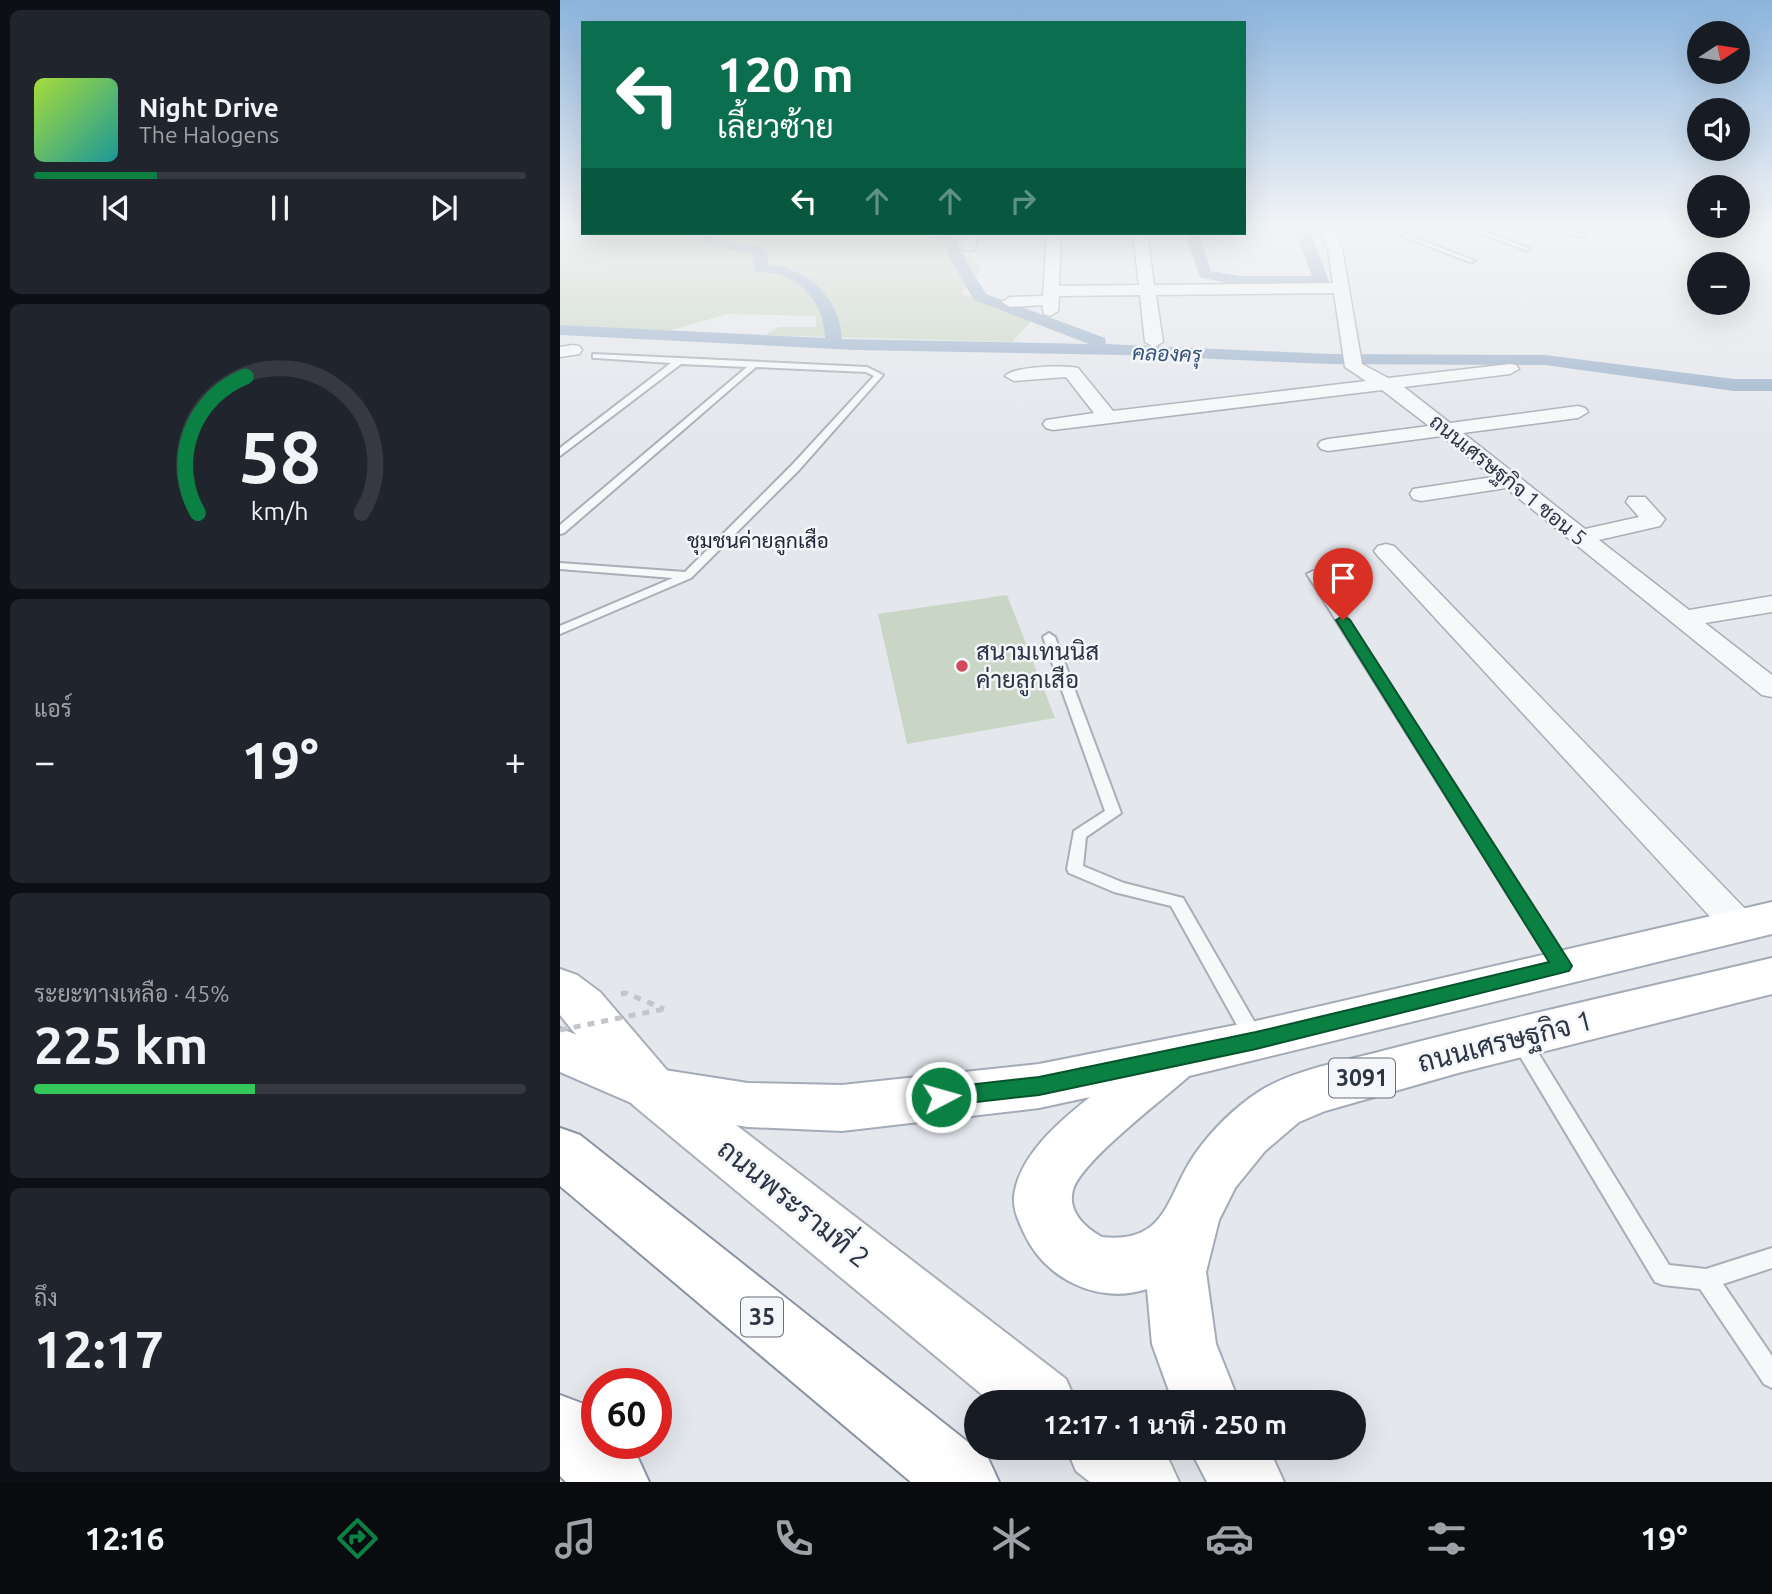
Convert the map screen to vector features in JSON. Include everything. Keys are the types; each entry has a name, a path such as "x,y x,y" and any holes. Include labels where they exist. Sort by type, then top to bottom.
{"main road":[{"name":"3091","path":"560,1049 652,1090 748,1105 842,1108 1039,1086 1256,1041 1562,966 1756,922"},
{"name":"ถนนเศรษฐกิจ 1","path":"1201,1390 1184,1344 1176,1272 1185,1236 1191,1216 1215,1171 1246,1135 1280,1107 1313,1092 1519,1037 1772,975"},
{"name":"ถนนพระรามที่ 2","path":"560,988 583,1006 652,1090 1028,1390"},
{"path":"1176,1058 1066,1155 1045,1184 1042,1201 1045,1217 1059,1239 1077,1256 1101,1265 1143,1263 1185,1236"},
{"name":"35","path":"560,1152 964,1482"},
{"path":"560,1428 614,1482"},
{"path":"1116,1460 1144,1482"},
{"path":"1233,1460 1250,1482"}],"street":[{"path":"1051,294 1051,301"},
{"path":"1010,302 1051,301 1107,294"},
{"path":"1149,294 1154,342"},
{"name":"ถนนเศรษฐกิจ 1 ซอน 5","path":"1342,294 1353,361 1399,392 1772,689"},
{"path":"1053,424 1510,369"},
{"path":"1014,376 1072,372 1108,418"},
{"path":"1328,445 1578,412"},
{"path":"1421,494 1510,481"},
{"path":"1579,537 1652,521 1654,519 1651,514 1637,502"},
{"path":"1386,551 1756,922"},
{"path":"1683,619 1772,604"}],"lane":[{"path":"560,630 687,576 795,468 878,375 867,370 596,356"},
{"path":"560,453 679,361"},
{"path":"560,531 755,365"},
{"path":"560,566 687,576"},
{"path":"1313,574 1562,966"},
{"path":"1049,637 1112,814 1079,835 1075,869 1121,888 1177,902 1256,1041"},
{"path":"1519,1037 1663,1275 1706,1279 1772,1258"},
{"path":"1706,1279 1772,1376"}],"path":[{"path":"560,1030 664,1009"}],"green space":[{"path":"560,294 965,294 1035,317 1012,342 765,335 779,327 816,327 816,316 728,314 667,331 560,325"},
{"name":"สนามเทนนิส ค่ายลูกเสือ","path":"1007,595 1055,718 907,744 878,614"}],"waterway":[{"path":"816,294 833,320 834,344"},
{"path":"978,294 1099,342"},
{"name":"คลองครุ","path":"560,330 834,344"},
{"name":"คลองครุ","path":"834,344 1124,350 1330,359 1545,360 1734,385 1772,385"}],"place":[{"name":"สนามเทนนิส ค่ายลูกเสือ","path":"962,666"}],"district":[{"name":"ชุมชนค่ายลูกเสือ","path":"758,541"}],"route":[{"path":"941,1097 1039,1086 1256,1041 1562,966 1343,620"}]}
